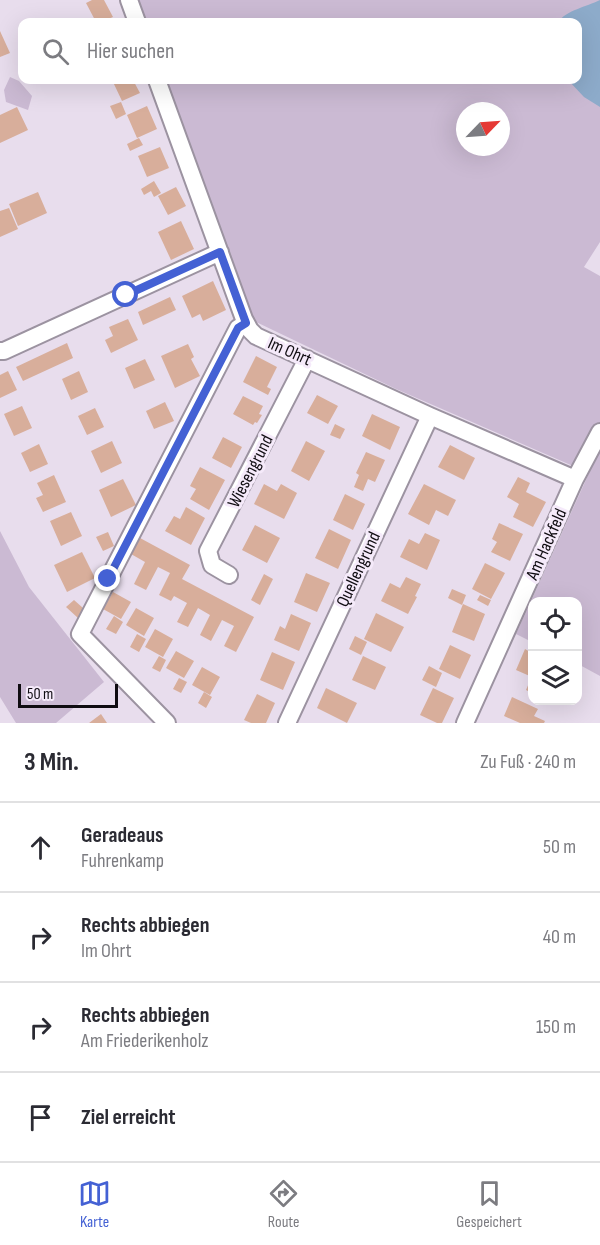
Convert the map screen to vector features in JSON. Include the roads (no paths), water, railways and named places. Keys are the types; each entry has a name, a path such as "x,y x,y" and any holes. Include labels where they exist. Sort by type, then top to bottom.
{"street":[{"path":"129,0 136,18"},
{"path":"159,84 246,323 238,328 80,634 167,723"},
{"path":"0,351 220,252"},
{"name":"Im Ohrt","path":"246,323 256,336 430,416 575,479"},
{"name":"Wiesengrund","path":"230,575 212,565 208,550 307,359"},
{"name":"Quellengrund","path":"287,723 430,416"},
{"name":"Am Hackfeld","path":"467,722 575,479 600,432"}],"water":[{"path":"600,0 600,107 584,97 572,84 582,84 582,18 562,18"}]}
